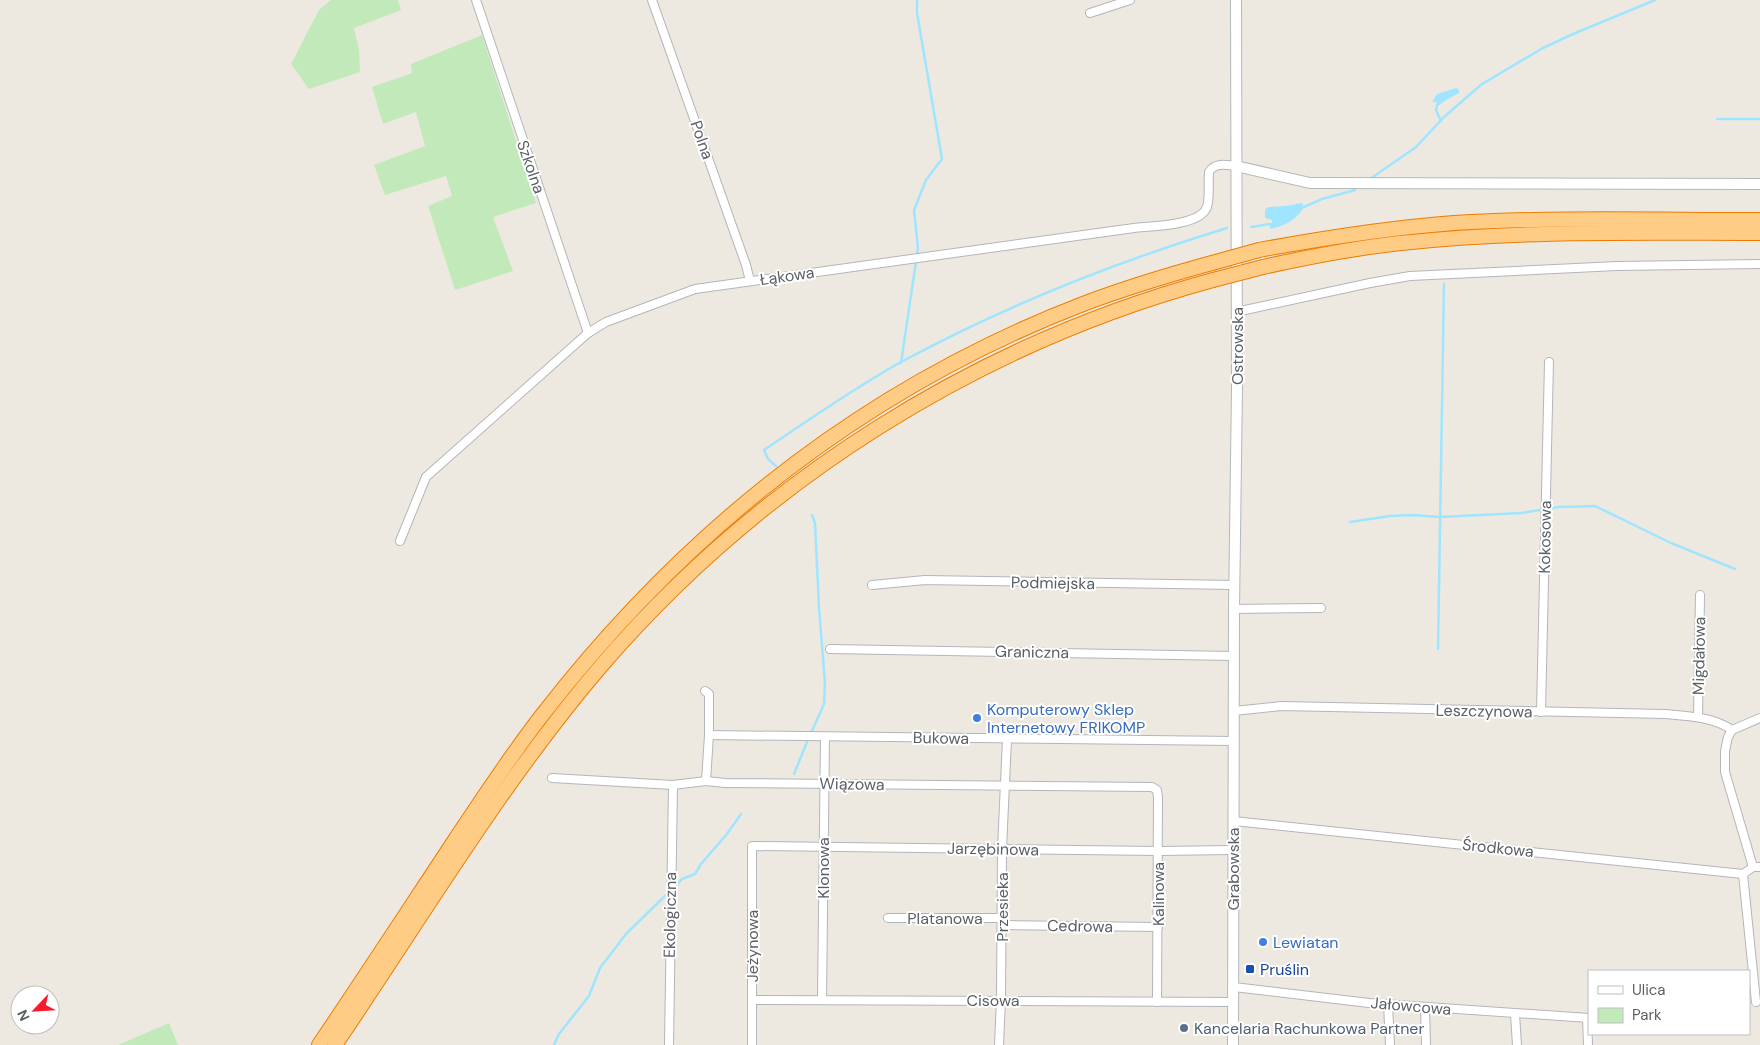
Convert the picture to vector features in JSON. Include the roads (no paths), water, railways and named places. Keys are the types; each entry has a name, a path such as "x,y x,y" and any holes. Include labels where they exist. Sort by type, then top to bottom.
{"highway":[{"path":"319,1045 457,838 541,717 581,666 662,577 717,526 798,460 900,393 994,343 1083,304 1144,282 1259,250 1368,232 1454,224 1562,220 1760,220"},
{"path":"335,1045 524,764 569,705 639,624 720,546 767,507 825,463 869,433 935,394 998,360 1053,335 1114,311 1185,287 1263,267 1360,248 1475,236 1760,233"}],"street":[{"name":"Szkolna","path":"476,0 588,333"},
{"name":"Polna","path":"652,0 750,281"},
{"path":"1090,13 1130,0"},
{"name":"Ostrowska","path":"1234,692 1237,388 1236,0"},
{"name":"Łąkowa","path":"400,541 426,477 588,333 606,322 696,289 1185,222 1197,218 1204,212 1207,206 1209,172 1211,169 1219,165 1236,166"},
{"path":"1236,166 1310,183 1323,184 1760,184"},
{"path":"1236,312 1410,276 1617,266 1760,264"},
{"name":"Kokosowa","path":"1541,712 1549,362"},
{"name":"Podmiejska","path":"872,585 925,580 1235,584"},
{"name":"Migdałowa","path":"1698,717 1700,595"},
{"path":"1234,609 1321,608"},
{"name":"Graniczna","path":"830,649 1234,656"},
{"path":"705,691 709,694 706,781"},
{"name":"Grabowska","path":"1233,1045 1234,692"},
{"name":"Leszczynowa","path":"1234,711 1281,706 1665,714 1698,717 1726,726 1732,730"},
{"path":"1755,1003 1743,874 1756,867 1725,772 1725,751 1728,737 1732,730 1760,718"},
{"name":"Bukowa","path":"709,735 1234,741"},
{"name":"Klonowa","path":"822,1000 825,737"},
{"name":"Przesieka","path":"999,1045 1006,739"},
{"name":"Wiązowa","path":"552,778 673,785 706,781 725,783 1152,787"},
{"name":"Ekologiczna","path":"669,1045 673,785"},
{"name":"Kalinowa","path":"1152,787 1156,790 1158,796 1157,1002"},
{"name":"Środkowa","path":"1233,821 1743,874"},
{"name":"Jarzębinowa","path":"752,846 1158,851 1233,850"},
{"name":"Jeżynowa","path":"752,846 752,1045"},
{"name":"Platanowa","path":"888,918 1002,922"},
{"name":"Cedrowa","path":"1002,922 1158,927"},
{"name":"Jałowcowa","path":"1234,987 1388,1004 1588,1018"},
{"name":"Cisowa","path":"752,1000 1234,1002"},
{"path":"1388,1004 1390,1045"},
{"path":"1425,1007 1426,1045"},
{"path":"1515,1014 1517,1045"},
{"path":"1588,1018 1588,1045"}],"water":[{"path":"1456,88 1459,90 1459,93 1440,105 1432,102 1437,94"},
{"path":"1302,203 1304,207 1294,219 1270,229 1272,220 1265,218 1265,209"}],"waterway":[{"path":"901,363 918,248 914,210 926,180 942,159 917,13 917,0"},
{"path":"1370,179 1416,147 1444,117 1482,84 1543,48 1655,0"},
{"path":"1437,105 1436,110 1441,121"},
{"path":"1717,119 1760,119"},
{"path":"1304,207 1322,199 1355,190"},
{"path":"1251,227 1270,224"},
{"path":"776,466 768,459 764,450 849,393 901,362 979,323 1061,287 1185,241 1227,228"},
{"path":"1438,649 1444,284"},
{"path":"1350,522 1390,516 1440,517 1521,513 1559,507 1595,506 1671,543 1735,569"},
{"path":"812,515 815,523 825,683 824,704 812,731"},
{"path":"794,774 807,742"},
{"path":"673,888 682,879 695,874 741,814"},
{"path":"554,1045 559,1034 589,996 600,968 626,934 669,892"}],"place":[{"name":"Komputerowy Sklep Internetowy FRIKOMP","path":"977,718"},
{"name":"Lewiatan","path":"1263,942"},
{"name":"Pruślin","path":"1250,969"},
{"name":"Kancelaria Rachunkowa Partner","path":"1184,1028"}]}
